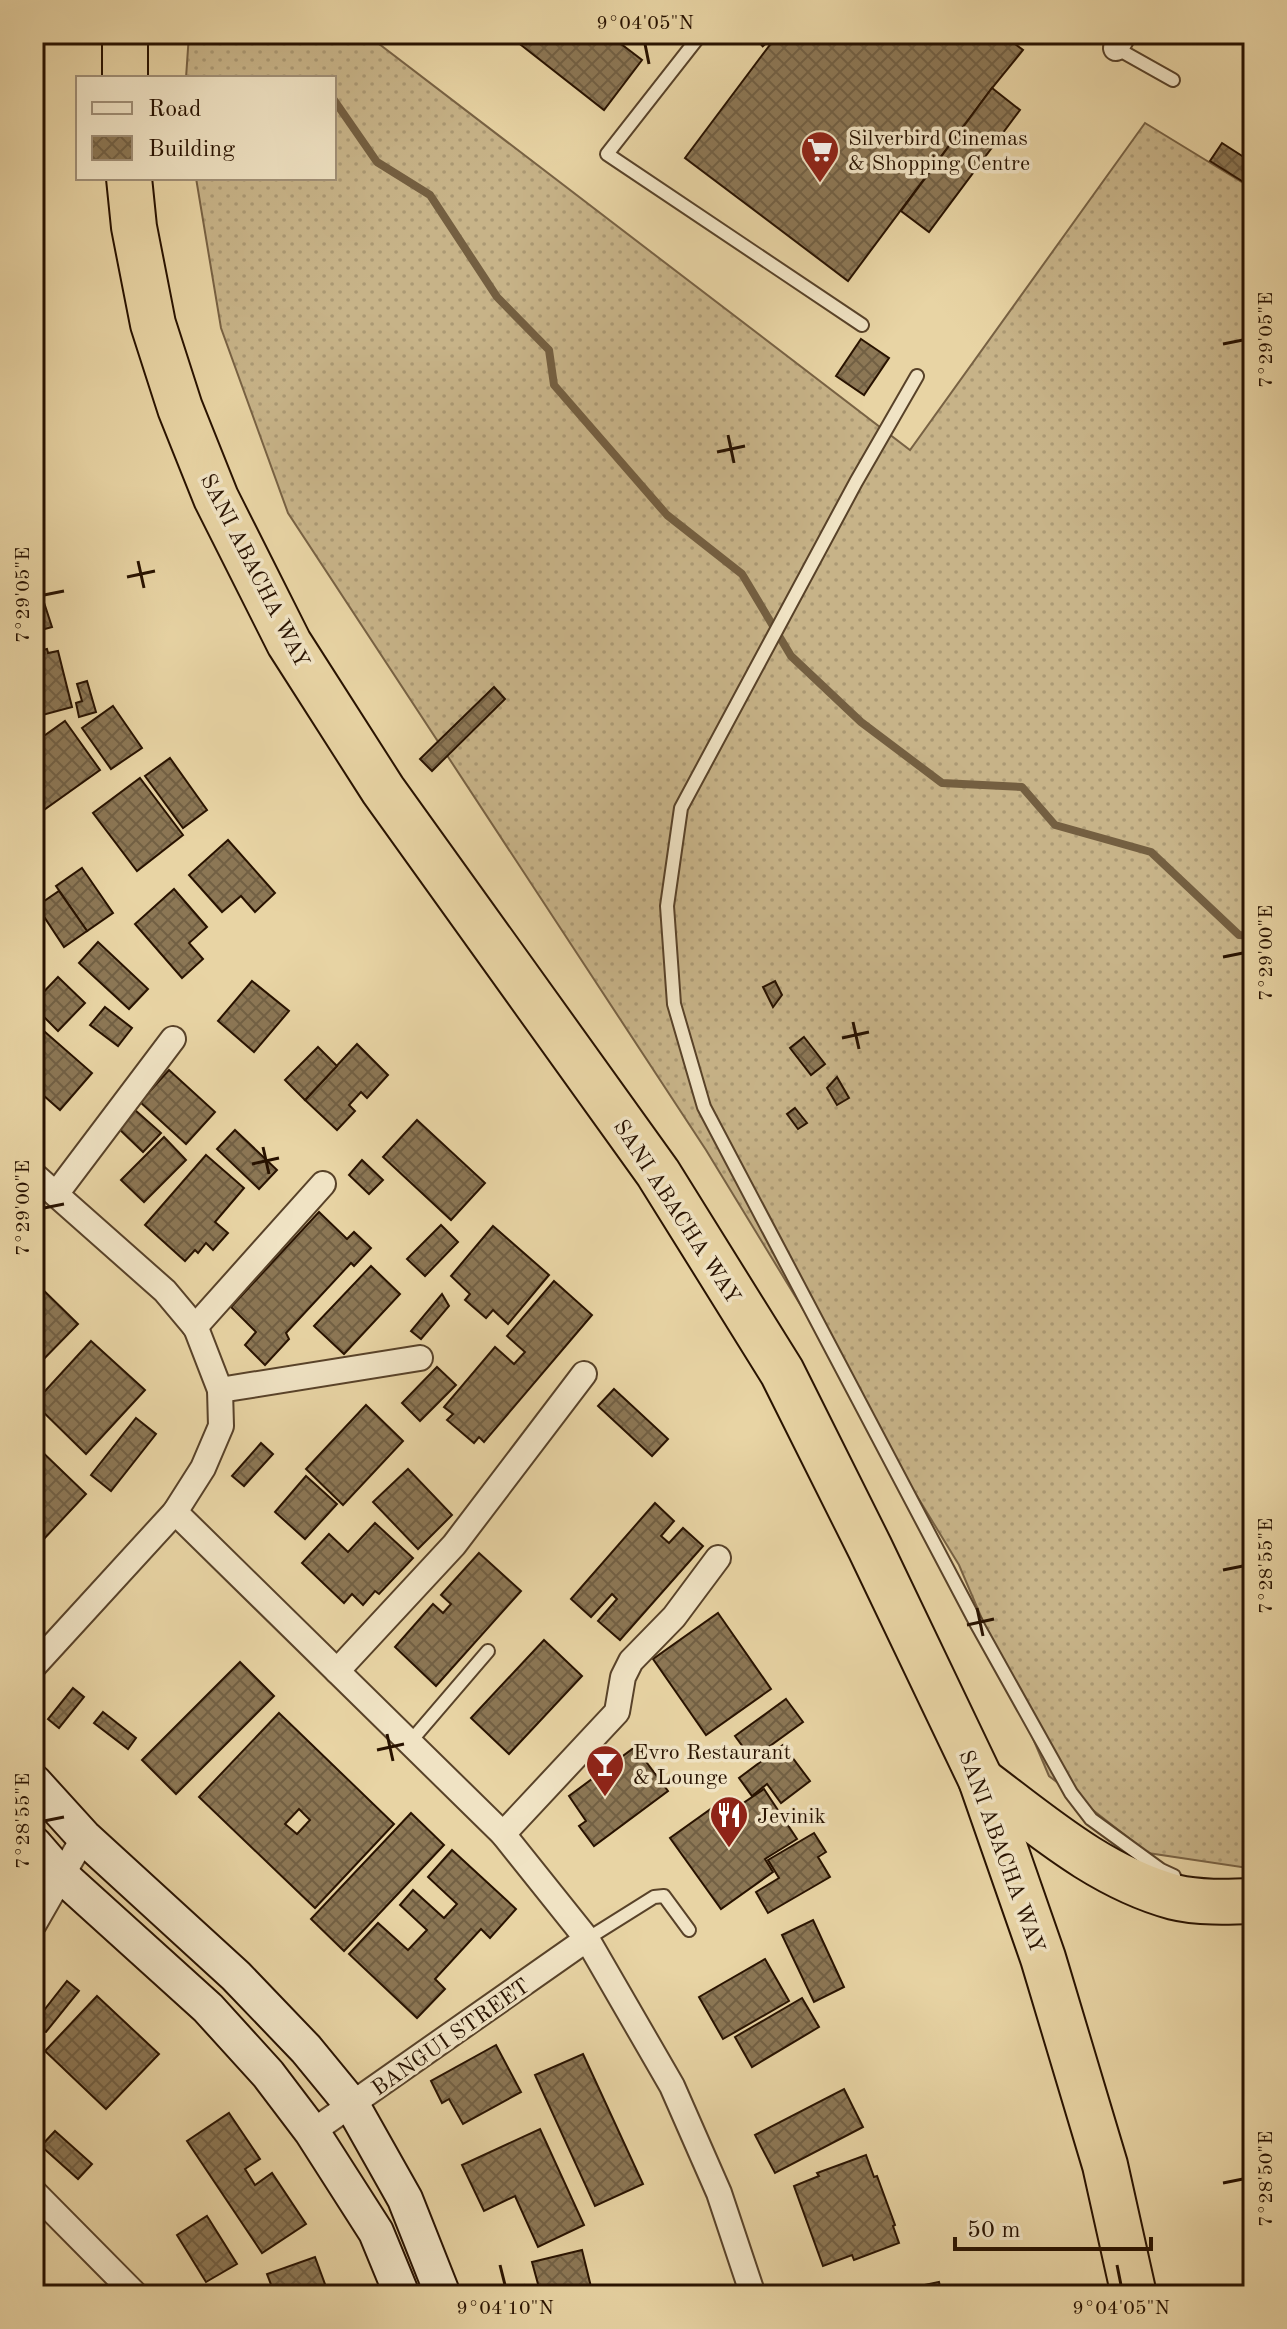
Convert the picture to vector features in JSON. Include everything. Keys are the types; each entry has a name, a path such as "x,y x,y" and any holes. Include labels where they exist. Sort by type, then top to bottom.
{"highway":[{"path":"125,34 125,76"},
{"name":"SANI ABACHA WAY","path":"129,180 134,227 153,324 180,408 216,498 289,643 383,790 658,1173 782,1372 981,1780 1043,1958 1105,2165 1134,2295"},
{"path":"981,1780 1075,1850 1123,1878 1175,1897 1247,1901"}],"main road":[{"path":"34,1782 84,1837 236,1976 306,2049 352,2105 405,2199 443,2295"},
{"path":"34,1844 61,1875 208,2008 268,2074 312,2132 376,2232 402,2295"}],"street":[{"path":"56,1194 173,1039"},
{"path":"34,1175 165,1291 195,1327 220,1390 221,1426 203,1468 175,1512 34,1666"},
{"path":"195,1327 323,1184"},
{"path":"220,1390 420,1358"},
{"path":"337,1671 454,1545 584,1374"},
{"path":"175,1512 503,1834 587,1939 672,2086 719,2193 753,2295"},
{"path":"503,1834 617,1712 623,1677 631,1661 674,1617 718,1558"},
{"path":"34,1924 84,1837"},
{"name":"BANGUI STREET","path":"312,2132 587,1939"},
{"path":"34,2192 136,2295"}],"lane":[{"path":"701,34 607,154 862,325"},
{"path":"1120,41 1173,80"},
{"path":"917,376 856,482 681,808 667,906 674,1004 704,1107 968,1608 1071,1793 1091,1819 1161,1870 1188,1881"},
{"path":"410,1742 488,1651"},
{"path":"1201,1886 1247,1901"},
{"path":"587,1939 654,1897 664,1896 689,1930"}],"path":[{"path":"754,34 767,49"}],"shaded area":[{"path":"189,34 366,34 910,450 1145,123 1253,189 1253,1866 1248,1868 1148,1853 1049,1776 959,1565 706,1150 288,513 221,328 196,180 336,180 336,76 186,76"}],"building":[{"path":"507,34 608,34 642,60 604,110"},
{"name":"Silverbird Cinemas & Shopping Centre","path":"778,34 1002,34 1023,50 848,281 685,158"},
{"path":"992,88 1020,110 929,232 901,211"},
{"path":"1222,143 1253,163 1253,188 1210,161"},
{"path":"861,339 889,358 864,395 836,376"},
{"path":"34,578 52,627 34,632"},
{"path":"47,649 48,653 58,651 72,707 35,717 34,652"},
{"path":"87,681 96,712 79,717 76,703 82,701 77,684"},
{"path":"494,687 505,699 432,771 420,759"},
{"path":"113,706 142,748 111,769 82,728"},
{"path":"65,721 100,770 34,817 34,743"},
{"path":"170,758 207,810 183,828 145,776"},
{"path":"140,778 183,835 137,871 93,813"},
{"path":"228,840 275,893 255,912 241,896 222,912 189,875"},
{"path":"82,868 113,913 87,931 56,886"},
{"path":"174,889 207,927 189,943 203,959 182,978 135,924"},
{"path":"59,891 87,931 64,947 37,906"},
{"path":"98,942 148,989 129,1009 79,963"},
{"path":"58,977 85,1003 58,1031 34,1007 34,1002"},
{"path":"252,981 289,1011 254,1052 218,1021"},
{"path":"775,981 782,995 773,1007 763,987"},
{"path":"105,1007 132,1028 118,1046 90,1025"},
{"path":"37,1025 92,1073 60,1110 34,1087 34,1029"},
{"path":"804,1037 825,1064 811,1075 790,1048"},
{"path":"357,1044 388,1075 367,1098 361,1092 349,1105 355,1111 337,1130 305,1100"},
{"path":"318,1047 337,1066 305,1100 285,1080"},
{"path":"169,1070 215,1112 186,1144 140,1102"},
{"path":"837,1077 849,1098 837,1105 827,1088"},
{"path":"795,1108 807,1123 798,1129 787,1114"},
{"path":"135,1110 161,1133 143,1152 118,1128"},
{"path":"417,1120 485,1183 451,1220 383,1157"},
{"path":"235,1130 277,1170 259,1189 217,1149"},
{"path":"164,1137 186,1160 144,1202 121,1180"},
{"path":"206,1155 244,1188 215,1222 228,1233 213,1250 206,1243 185,1261 145,1225"},
{"path":"362,1160 383,1180 369,1194 349,1175"},
{"path":"319,1212 347,1239 354,1232 371,1248 354,1266 351,1263 286,1333 289,1339 265,1365 245,1345 256,1332 231,1307"},
{"path":"441,1225 458,1242 425,1276 407,1259"},
{"path":"493,1226 549,1275 508,1324 493,1310 486,1318 465,1300 470,1294 451,1276"},
{"path":"371,1266 400,1294 344,1354 314,1326"},
{"path":"34,1281 78,1324 34,1369"},
{"path":"554,1281 592,1315 484,1442 479,1437 474,1443 447,1420 453,1414 444,1407 495,1347 514,1364 525,1352 507,1336"},
{"path":"442,1294 449,1306 421,1339 411,1331"},
{"path":"91,1341 145,1390 86,1454 34,1403"},
{"path":"437,1367 456,1385 420,1421 402,1403"},
{"path":"614,1389 668,1439 652,1456 598,1406"},
{"path":"366,1405 403,1441 343,1505 306,1469"},
{"path":"136,1418 156,1434 111,1491 91,1475"},
{"path":"261,1443 273,1454 244,1486 232,1476"},
{"path":"34,1444 86,1494 42,1541 34,1533"},
{"path":"408,1469 452,1515 418,1549 373,1502"},
{"path":"306,1476 337,1504 305,1539 275,1512"},
{"path":"655,1503 674,1521 661,1536 669,1543 683,1528 703,1546 620,1640 598,1621 617,1599 612,1594 591,1617 571,1599"},
{"path":"375,1523 413,1558 379,1594 375,1591 363,1605 352,1594 344,1603 302,1563 329,1534 348,1552"},
{"path":"479,1553 521,1591 436,1686 395,1647 433,1604 443,1613 451,1604 441,1595"},
{"path":"718,1613 771,1689 706,1735 653,1659"},
{"path":"544,1640 582,1676 509,1754 471,1718"},
{"path":"240,1662 274,1696 176,1794 142,1760"},
{"path":"73,1688 84,1697 59,1728 48,1719"},
{"path":"786,1699 803,1722 752,1759 735,1736"},
{"path":"103,1712 136,1738 128,1749 94,1723"},
{"path":"279,1713 394,1824 315,1908 199,1797","holes":["299,1809 310,1820 297,1834 285,1824"]},
{"path":"783,1745 810,1781 781,1803 767,1784 752,1796 739,1778"},
{"path":"635,1747 668,1791 594,1846 579,1826 586,1821 569,1796"},
{"name":"Jevinik","path":"764,1789 797,1839 765,1859 773,1872 721,1909 670,1838 722,1801 730,1812"},
{"path":"411,1813 444,1845 344,1951 311,1919"},
{"path":"814,1833 826,1852 818,1857 830,1877 768,1913 756,1892 779,1878 768,1860"},
{"path":"452,1850 516,1909 490,1938 481,1929 435,1979 445,1989 417,2018 349,1954 378,1923 408,1950 427,1930 400,1905 413,1890 444,1918 457,1904 428,1877"},
{"path":"813,1920 844,1987 814,2002 782,1935"},
{"path":"765,1959 789,2001 723,2039 699,1997"},
{"path":"67,1981 79,1991 46,2032 34,2030 34,2023"},
{"path":"97,1996 159,2054 106,2109 45,2051"},
{"path":"802,1998 819,2027 752,2067 735,2037"},
{"path":"496,2045 521,2092 463,2124 449,2099 442,2103 431,2081"},
{"path":"583,2054 643,2184 595,2206 535,2075"},
{"path":"844,2089 863,2127 775,2173 755,2135"},
{"path":"229,2113 260,2159 245,2169 255,2185 272,2173 306,2224 262,2253 187,2141"},
{"path":"540,2129 584,2225 538,2247 515,2196 484,2211 462,2165"},
{"path":"55,2131 92,2164 78,2179 41,2146"},
{"path":"866,2155 874,2177 877,2176 899,2243 854,2260 852,2255 823,2266 794,2186 819,2176 817,2173"},
{"path":"207,2216 237,2264 206,2282 177,2235"},
{"path":"582,2250 593,2295 541,2295 532,2262"},
{"path":"315,2257 329,2295 275,2295 267,2274"},
{"path":"939,2282 942,2295 911,2295 910,2288"},
{"path":"524,2285 531,2295 513,2295 512,2293"}],"waterway":[{"path":"336,103 377,162 430,195 497,297 549,350 554,385 667,515 742,574 791,656 861,722 942,783 1022,787 1055,825 1151,852 1239,935 1253,936"}],"place":[{"name":"Silverbird Cinemas & Shopping Centre","path":"820,184"},
{"name":"Evro Restaurant & Lounge","path":"605,1798"},
{"name":"Jevinik","path":"729,1849"}]}
